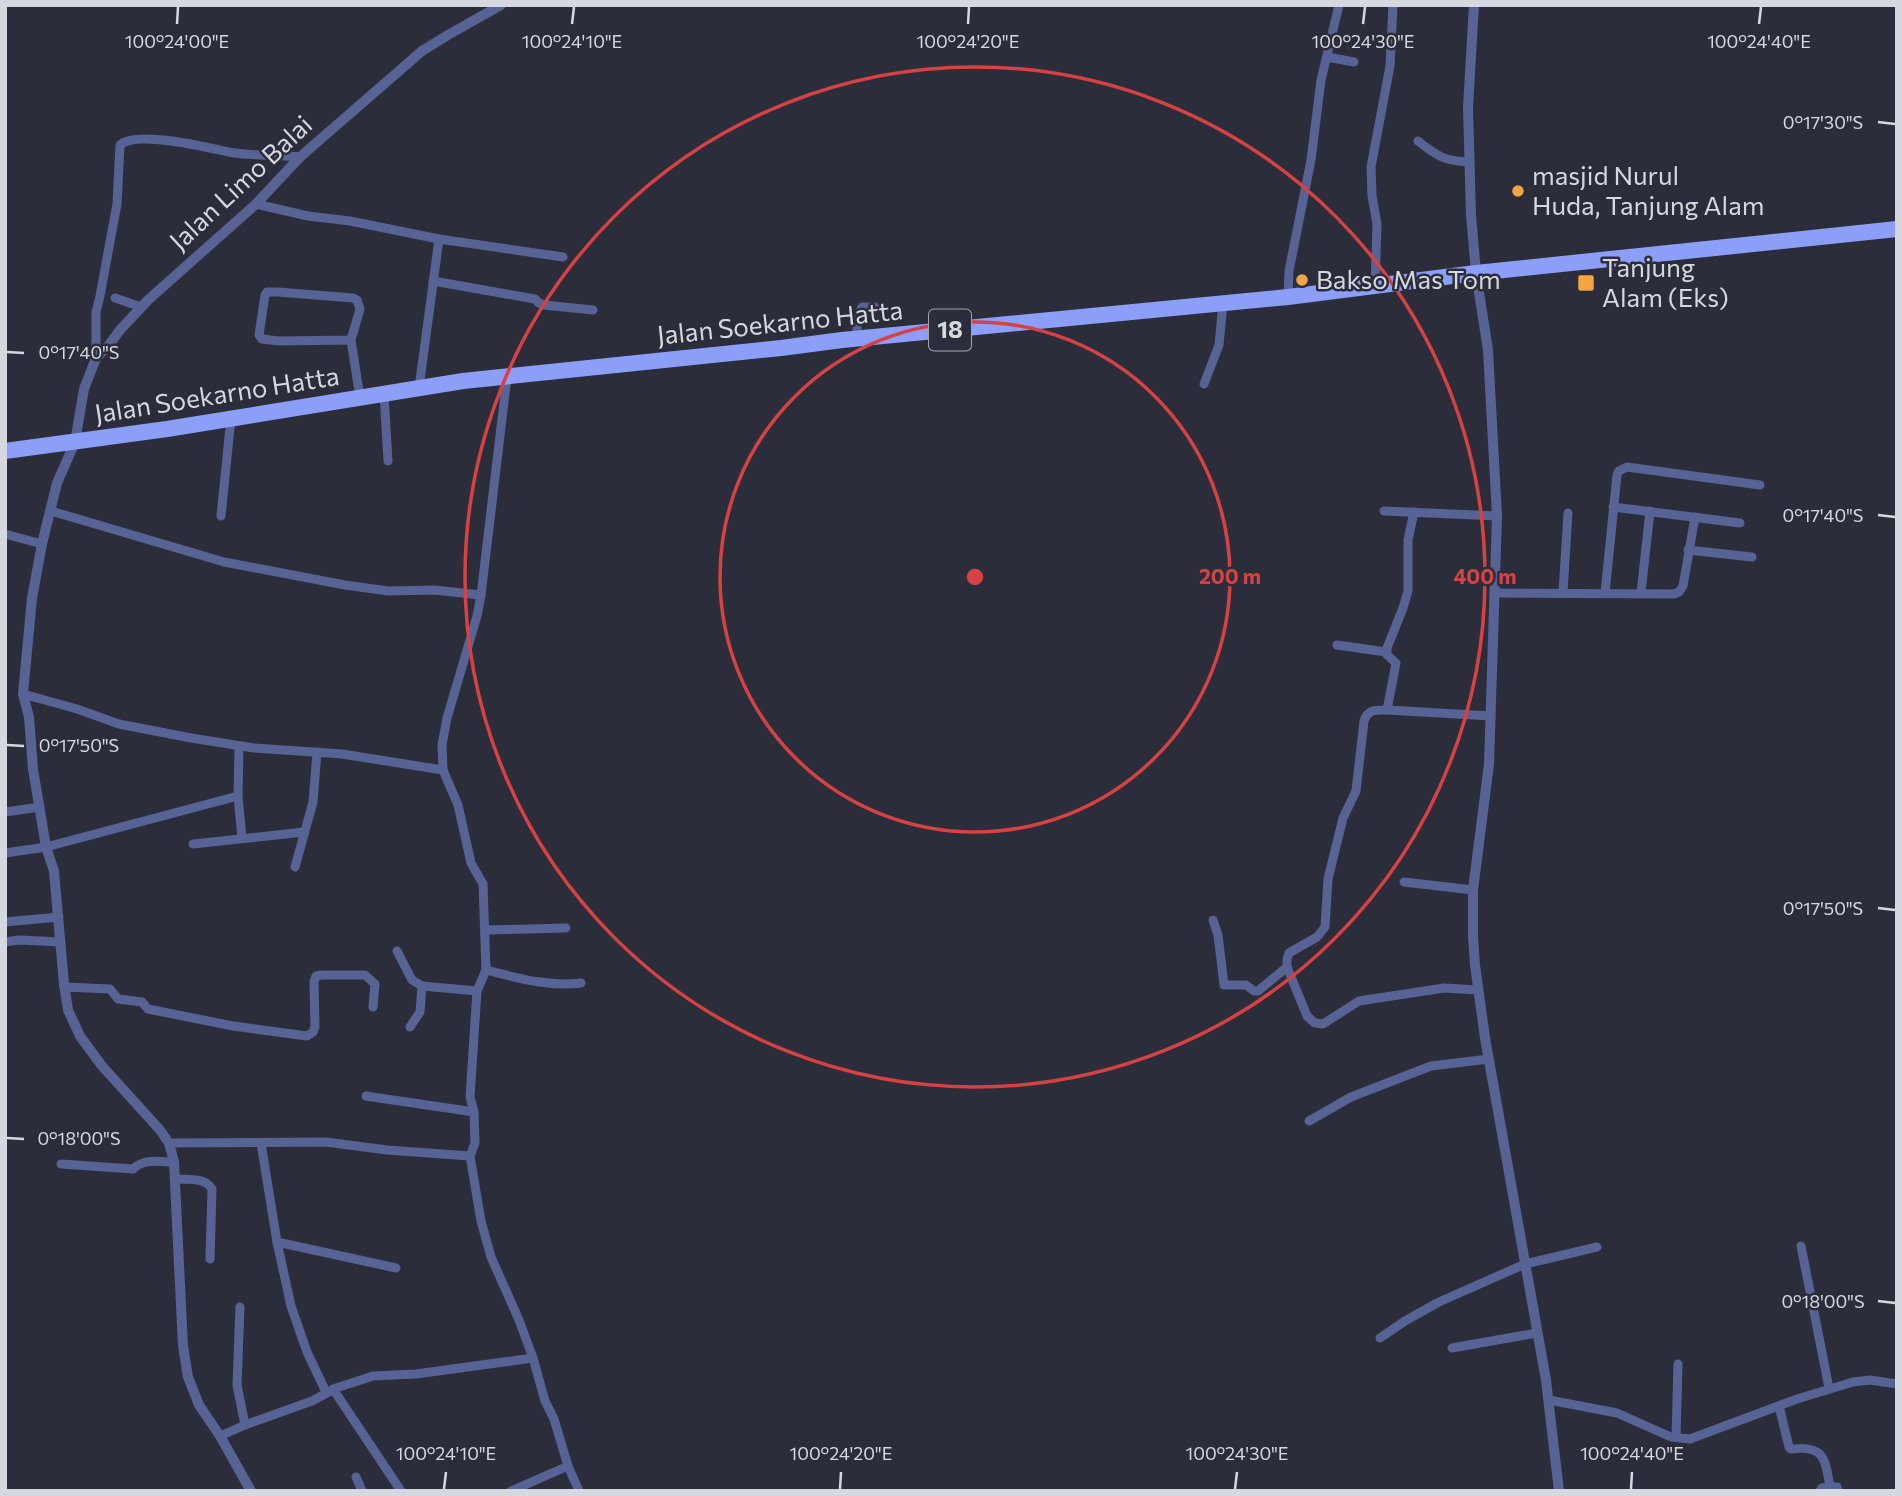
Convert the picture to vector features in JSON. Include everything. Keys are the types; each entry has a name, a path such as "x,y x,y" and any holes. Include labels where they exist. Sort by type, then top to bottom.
{"highway":[{"name":"Jalan Soekarno Hatta","path":"5,451 507,377 858,339 1288,298 1476,273 1897,229"}],"street":[{"name":"Jalan Limo Balai","path":"169,1143 152,1120 102,1066 80,1036 68,1010 54,871 46,847 33,769 29,718 23,694 32,598 57,483 75,442 84,389 96,358 141,307 256,204 300,157 422,51 501,5"},
{"path":"1288,298 1289,271 1311,160 1321,80 1339,5"},
{"path":"1375,287 1377,224 1371,167 1390,66 1393,5"},
{"path":"1474,5 1468,107 1469,162 1476,273 1488,350 1497,516 1489,764 1473,890 1473,937 1489,1059 1549,1400 1559,1491"},
{"path":"1327,57 1354,62"},
{"path":"96,358 96,312 117,204 120,145 124,141 136,139 194,144 230,152 300,157"},
{"path":"1418,141 1439,157 1469,162"},
{"path":"256,204 439,239 563,257"},
{"path":"419,388 439,239"},
{"path":"433,281 535,299 544,305 593,310"},
{"path":"351,340 262,339 259,335 265,295 267,292 278,292 357,300 360,309 351,340 360,398"},
{"path":"115,298 141,307"},
{"path":"1204,384 1219,345 1223,303"},
{"path":"858,339 859,312 862,307 875,307"},
{"path":"507,377 481,595 447,718 443,742 443,770 458,805 471,863 483,884 486,970 478,991 470,1097 474,1112 475,1143 470,1156 481,1221 491,1258 533,1357 545,1401 579,1491"},
{"path":"384,394 388,461"},
{"path":"221,516 231,418"},
{"path":"1605,593 1619,471 1627,467 1760,485"},
{"path":"1613,507 1740,523"},
{"path":"51,511 237,565 388,591 434,590 481,595"},
{"path":"1384,511 1497,516"},
{"path":"1642,593 1650,511"},
{"path":"1386,652 1408,591 1408,540 1414,512"},
{"path":"1563,592 1568,513"},
{"path":"1494,593 1674,594 1683,586 1695,517"},
{"path":"5,534 43,544"},
{"path":"1688,550 1752,557"},
{"path":"1337,645 1386,652"},
{"path":"1386,652 1396,663 1387,710"},
{"path":"23,694 119,724 239,746 342,754 443,770"},
{"path":"1478,990 1444,988 1359,1001 1323,1024 1315,1023 1307,1016 1287,967 1287,959 1289,953 1317,937 1325,927 1328,879 1343,818 1356,791 1366,714 1387,710 1491,716"},
{"path":"239,746 238,796 242,838"},
{"path":"295,867 313,802 317,752"},
{"path":"5,853 46,847 238,796"},
{"path":"5,812 40,807"},
{"path":"193,844 304,832"},
{"path":"1404,882 1473,890"},
{"path":"5,922 59,917"},
{"path":"1213,920 1218,935 1224,985 1245,985 1258,991 1287,967"},
{"path":"486,930 566,928"},
{"path":"5,942 61,942"},
{"path":"397,951 412,980 422,986 478,991"},
{"path":"486,970 551,985 581,983"},
{"path":"64,987 110,989 118,999 142,1002 148,1009 233,1026 307,1036 315,1027 316,976 365,975 375,984 373,1007"},
{"path":"410,1027 419,1012 422,986"},
{"path":"1309,1121 1351,1097 1431,1066 1489,1059"},
{"path":"366,1097 474,1112"},
{"path":"251,1491 194,1395 185,1361 174,1162 169,1143 326,1142 470,1156"},
{"path":"261,1143 277,1242 291,1306 307,1352 330,1390 401,1491"},
{"path":"61,1164 132,1169 139,1163 148,1161 174,1162"},
{"path":"175,1179 204,1181 212,1189 210,1259"},
{"path":"277,1242 396,1268"},
{"path":"1801,1246 1829,1388"},
{"path":"1380,1338 1439,1302 1525,1264 1597,1248"},
{"path":"240,1307 237,1384 245,1425"},
{"path":"1452,1348 1537,1333"},
{"path":"219,1436 312,1401 330,1390 373,1376 416,1374 533,1357"},
{"path":"1676,1437 1678,1364"},
{"path":"1549,1400 1617,1413 1671,1437 1696,1437 1829,1388 1861,1380 1897,1384"},
{"path":"1779,1406 1788,1446 1791,1449 1806,1447 1820,1455 1828,1472 1829,1490"},
{"path":"511,1491 568,1466"},
{"path":"356,1477 362,1491"}],"place":[{"name":"masjid Nurul Huda, Tanjung Alam","path":"1518,191"},
{"name":"Bakso Mas Tom","path":"1302,280"},
{"name":"Tanjung Alam (Eks)","path":"1586,283"}]}
